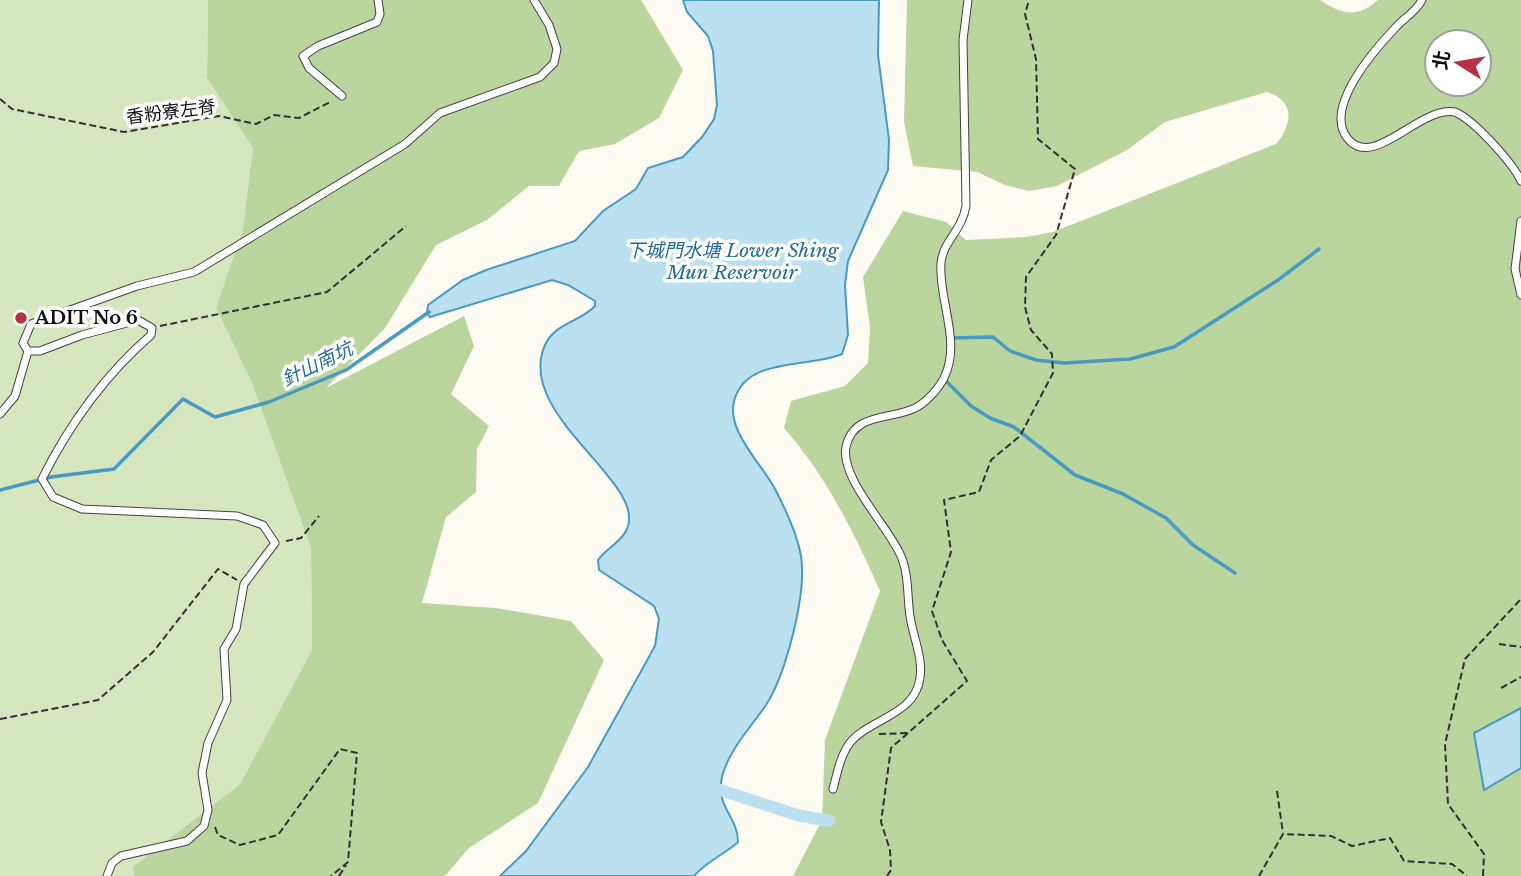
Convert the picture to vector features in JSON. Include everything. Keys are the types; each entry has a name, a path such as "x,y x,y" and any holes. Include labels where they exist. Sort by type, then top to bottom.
{"lane":[{"path":"342,96 309,68 303,56 318,46 377,22 380,14 378,0"},
{"path":"0,414 15,396 28,351 23,343 31,324 137,286 194,272 405,144 440,113 530,82 545,74 555,60 557,49 551,29 534,0"},
{"path":"834,789 848,745 862,731 904,708 914,697 920,679 919,658 901,555 852,477 846,449 849,436 870,419 919,407 944,379 947,369 950,338 941,263 945,247 963,223 966,206 963,40 968,0"},
{"path":"1422,0 1356,78 1342,113 1346,136 1361,147 1376,147 1430,115 1455,112 1466,118 1510,165 1521,181"},
{"path":"1521,221 1515,269 1521,295"},
{"path":"28,351 40,351 82,335 138,320 152,328 150,335 109,375 83,411 42,479 53,497 82,509 237,516 263,525 275,543 244,584 236,629 224,649 228,700 208,743 202,773 208,810 206,822 195,837 124,855 112,863 107,876"}],"path":[{"path":"887,876 891,870 890,850 881,822 891,748 967,681 942,640 932,611 951,552 944,500 979,492 991,460 1020,436 1053,373 1052,354 1031,330 1025,307 1026,277 1056,235 1075,169 1038,139 1035,59 1025,14 1029,0"},
{"name":"香粉寮左脊","path":"0,99 12,109 124,132 219,116 256,124 274,115 299,118 342,96"},
{"path":"152,328 327,292 406,226"},
{"path":"275,543 301,538 319,516"},
{"path":"0,719 98,700 153,652 218,569 244,584"},
{"path":"1483,876 1485,854 1448,804 1445,744 1465,659 1521,599"},
{"path":"1499,644 1521,647"},
{"path":"1501,688 1521,677"},
{"path":"873,732 884,736 909,733"},
{"path":"208,810 218,835 240,845 278,835 340,749 358,752 348,862 339,876"},
{"path":"1259,876 1283,834 1276,791"},
{"path":"1283,834 1331,836 1352,846 1390,838 1404,861 1452,864 1466,876"},
{"path":"331,876 348,862"}],"green space":[{"path":"0,0 208,0 207,78 253,148 243,229 216,308 252,383 311,548 312,650 240,784 133,867 134,876 0,876"},
{"path":"208,0 641,0 683,70 659,118 615,144 579,151 559,186 529,186 487,220 436,245 385,328 326,388 464,316 474,346 451,394 489,426 477,449 476,492 446,517 422,603 496,608 571,621 604,660 538,803 469,848 445,876 134,876 133,867 240,784 312,650 311,548 252,383 216,308 243,229 253,148 207,78"},
{"path":"907,0 1320,0 1335,9 1356,12 1378,0 1521,0 1521,876 793,876 822,820 825,740 880,591 838,506 813,466 784,428 791,401 845,386 868,363 870,327 863,277 903,211 946,222 966,240 1026,237 1053,232 1276,144 1286,129 1287,107 1283,101 1267,92 1165,122 1127,150 1057,186 1029,191 1005,185 977,172 913,166 904,122"}],"water":[{"name":"下城門水塘 Lower Shing Mun Reservoir","path":"683,0 879,0 878,55 889,140 888,170 848,261 845,285 848,335 842,354 781,366 753,376 742,385 733,409 739,433 774,487 797,538 802,572 798,611 781,674 766,705 735,749 722,777 722,796 735,825 738,842 694,876 500,876 526,851 588,767 655,646 659,619 654,606 599,570 598,560 627,529 628,510 619,490 563,422 548,397 540,371 549,338 561,327 589,311 595,306 595,301 568,285 552,280 430,317 427,313 428,305 463,280 575,241 603,211 636,189 648,168 683,157 702,137 714,119 717,105 713,51 708,36 687,12"},
{"path":"1521,708 1521,768 1484,790 1474,733"}],"waterway":[{"path":"951,338 993,337 1010,351 1036,360 1064,363 1130,359 1174,347 1278,280 1319,249"},
{"name":"針山南坑","path":"0,490 51,477 114,469 183,399 215,417 269,402 346,370 429,312"},
{"path":"944,379 971,406 990,418 1014,427 1075,475 1123,494 1166,518 1193,545 1235,573"},
{"path":"705,785 797,815 829,821"}],"place":[{"name":"ADIT No 6","path":"21,318"}]}
